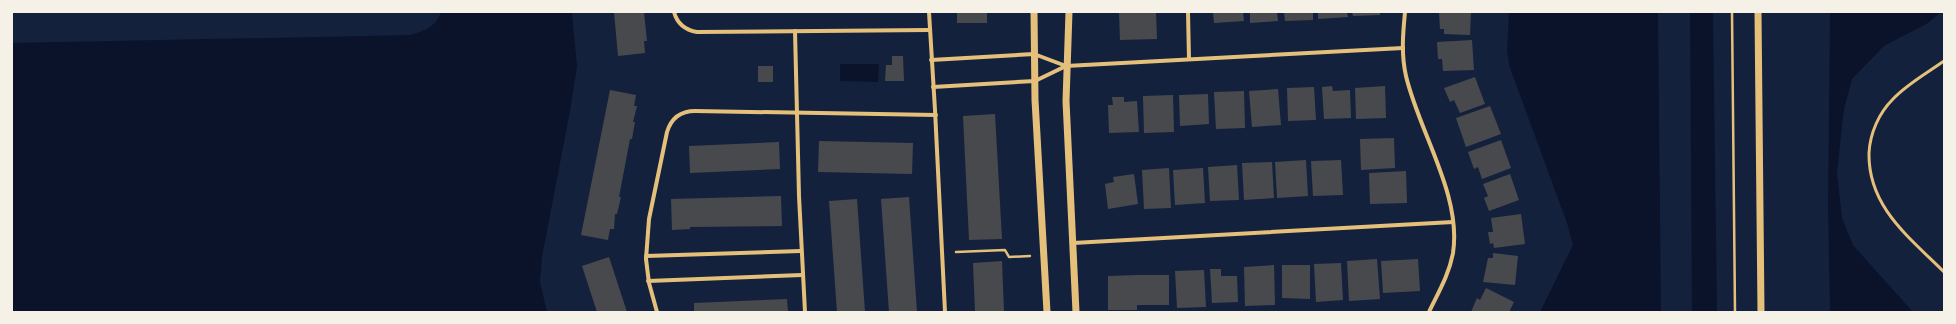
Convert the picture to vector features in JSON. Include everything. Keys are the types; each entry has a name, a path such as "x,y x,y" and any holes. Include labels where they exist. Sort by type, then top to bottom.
{"street":[{"path":"674,12 678,22 684,27 697,32 929,30"},
{"path":"928,12 936,116 945,312"},
{"path":"1034,12 1035,82 1047,312"},
{"path":"1069,12 1066,66 1076,312"},
{"path":"1188,12 1189,59"},
{"path":"1405,12 1403,48 1406,77 1448,196 1454,222 1454,240 1450,268 1429,312"},
{"path":"1758,12 1761,312"},
{"path":"795,31 796,113 804,312"},
{"path":"931,60 1034,54 1066,66 1403,48"},
{"path":"933,87 1035,82 1066,66"},
{"path":"657,312 648,281 646,256 649,220 669,125 682,113 691,111 936,116"},
{"path":"1072,243 1454,222"},
{"path":"646,256 801,251"},
{"path":"648,281 802,275"}],"lane":[{"path":"1944,61 1905,88 1888,105 1871,136 1869,159 1872,184 1887,213 1904,233 1944,272"}],"path":[{"path":"1732,12 1735,312"},
{"path":"956,252 1004,250 1009,257 1030,256"}],"water":[{"path":"441,12 572,12 577,67 542,257 540,282 547,312 12,312 12,43 411,35 433,25"},
{"path":"1509,12 1658,12 1661,312 1540,312 1573,245 1567,223 1510,68 1507,52"},
{"path":"1690,12 1713,12 1717,312 1692,312"},
{"path":"1830,12 1941,12 1928,23 1884,46 1852,79 1844,109 1837,173 1842,218 1853,245 1913,312 1830,312 1828,206"},
{"path":"840,64 879,64 878,82 840,81"}],"building":[{"path":"614,12 644,12 647,41 644,41 645,53 618,56"},
{"path":"957,12 987,12 987,23 957,23"},
{"path":"1119,12 1156,12 1157,39 1120,40"},
{"path":"1213,12 1243,12 1244,21 1214,23"},
{"path":"1250,12 1277,12 1278,21 1250,23"},
{"path":"1284,12 1313,12 1313,20 1285,21"},
{"path":"1318,12 1347,12 1348,17 1318,19"},
{"path":"1352,12 1380,12 1380,15 1353,16"},
{"path":"1439,12 1471,12 1470,35 1444,34 1444,29 1440,29"},
{"path":"1472,40 1474,70 1443,71 1442,59 1438,59 1437,42"},
{"path":"892,56 903,56 904,81 885,81 886,65 892,65"},
{"path":"758,66 773,66 773,82 758,82"},
{"path":"1475,77 1485,104 1460,113 1454,100 1450,102 1444,88"},
{"path":"1332,86 1333,91 1350,90 1351,118 1324,119 1322,87"},
{"path":"1385,86 1386,118 1356,119 1355,88"},
{"path":"1314,87 1316,120 1288,121 1287,88"},
{"path":"1278,89 1281,125 1252,127 1249,91"},
{"path":"610,90 636,95 634,106 637,106 633,122 635,122 632,139 630,139 619,197 621,197 617,214 615,214 614,229 610,229 608,240 581,235"},
{"path":"1244,91 1245,128 1216,129 1214,92"},
{"path":"1208,94 1209,124 1180,126 1179,95"},
{"path":"1173,95 1174,132 1144,133 1143,96"},
{"path":"1112,97 1124,97 1124,102 1137,101 1139,132 1109,133 1108,105 1113,105"},
{"path":"1490,106 1501,134 1466,147 1456,118"},
{"path":"995,114 1002,239 969,240 963,116"},
{"path":"1394,138 1395,168 1361,170 1360,139"},
{"path":"1501,140 1511,168 1482,179 1478,167 1474,169 1468,152"},
{"path":"819,141 913,143 912,174 818,172"},
{"path":"779,142 780,169 690,173 689,146"},
{"path":"1306,160 1308,196 1277,198 1275,162"},
{"path":"1341,160 1343,195 1313,196 1311,161"},
{"path":"1272,162 1274,198 1244,200 1242,163"},
{"path":"1237,165 1239,200 1210,201 1208,167"},
{"path":"1169,168 1171,208 1144,209 1142,170"},
{"path":"1203,168 1205,203 1175,205 1173,170"},
{"path":"1406,171 1407,203 1370,204 1369,173"},
{"path":"1134,174 1138,204 1108,209 1105,184 1114,182 1113,177"},
{"path":"1510,174 1519,200 1489,211 1484,198 1488,196 1483,184"},
{"path":"781,196 782,226 690,227 690,229 672,230 671,199"},
{"path":"909,197 917,312 889,312 881,199"},
{"path":"857,199 865,312 837,312 829,201"},
{"path":"1521,214 1525,244 1494,248 1493,243 1490,244 1488,232 1493,232 1491,218"},
{"path":"1493,253 1518,256 1515,285 1483,282 1488,258 1493,258"},
{"path":"609,257 627,312 597,312 582,266"},
{"path":"1377,259 1380,299 1349,301 1347,261"},
{"path":"1418,259 1420,291 1383,293 1381,261"},
{"path":"1002,261 1004,312 975,312 973,263"},
{"path":"1341,263 1343,300 1316,302 1314,264"},
{"path":"1274,265 1275,305 1245,306 1244,267"},
{"path":"1282,265 1310,265 1310,299 1282,298"},
{"path":"1210,269 1221,269 1221,276 1237,276 1238,302 1212,303"},
{"path":"1204,270 1206,307 1177,308 1175,271"},
{"path":"1169,275 1169,305 1137,305 1137,310 1108,310 1108,276"},
{"path":"1486,288 1514,302 1509,312 1471,312 1477,298 1480,300"},
{"path":"787,299 788,312 694,312 694,303"}]}
